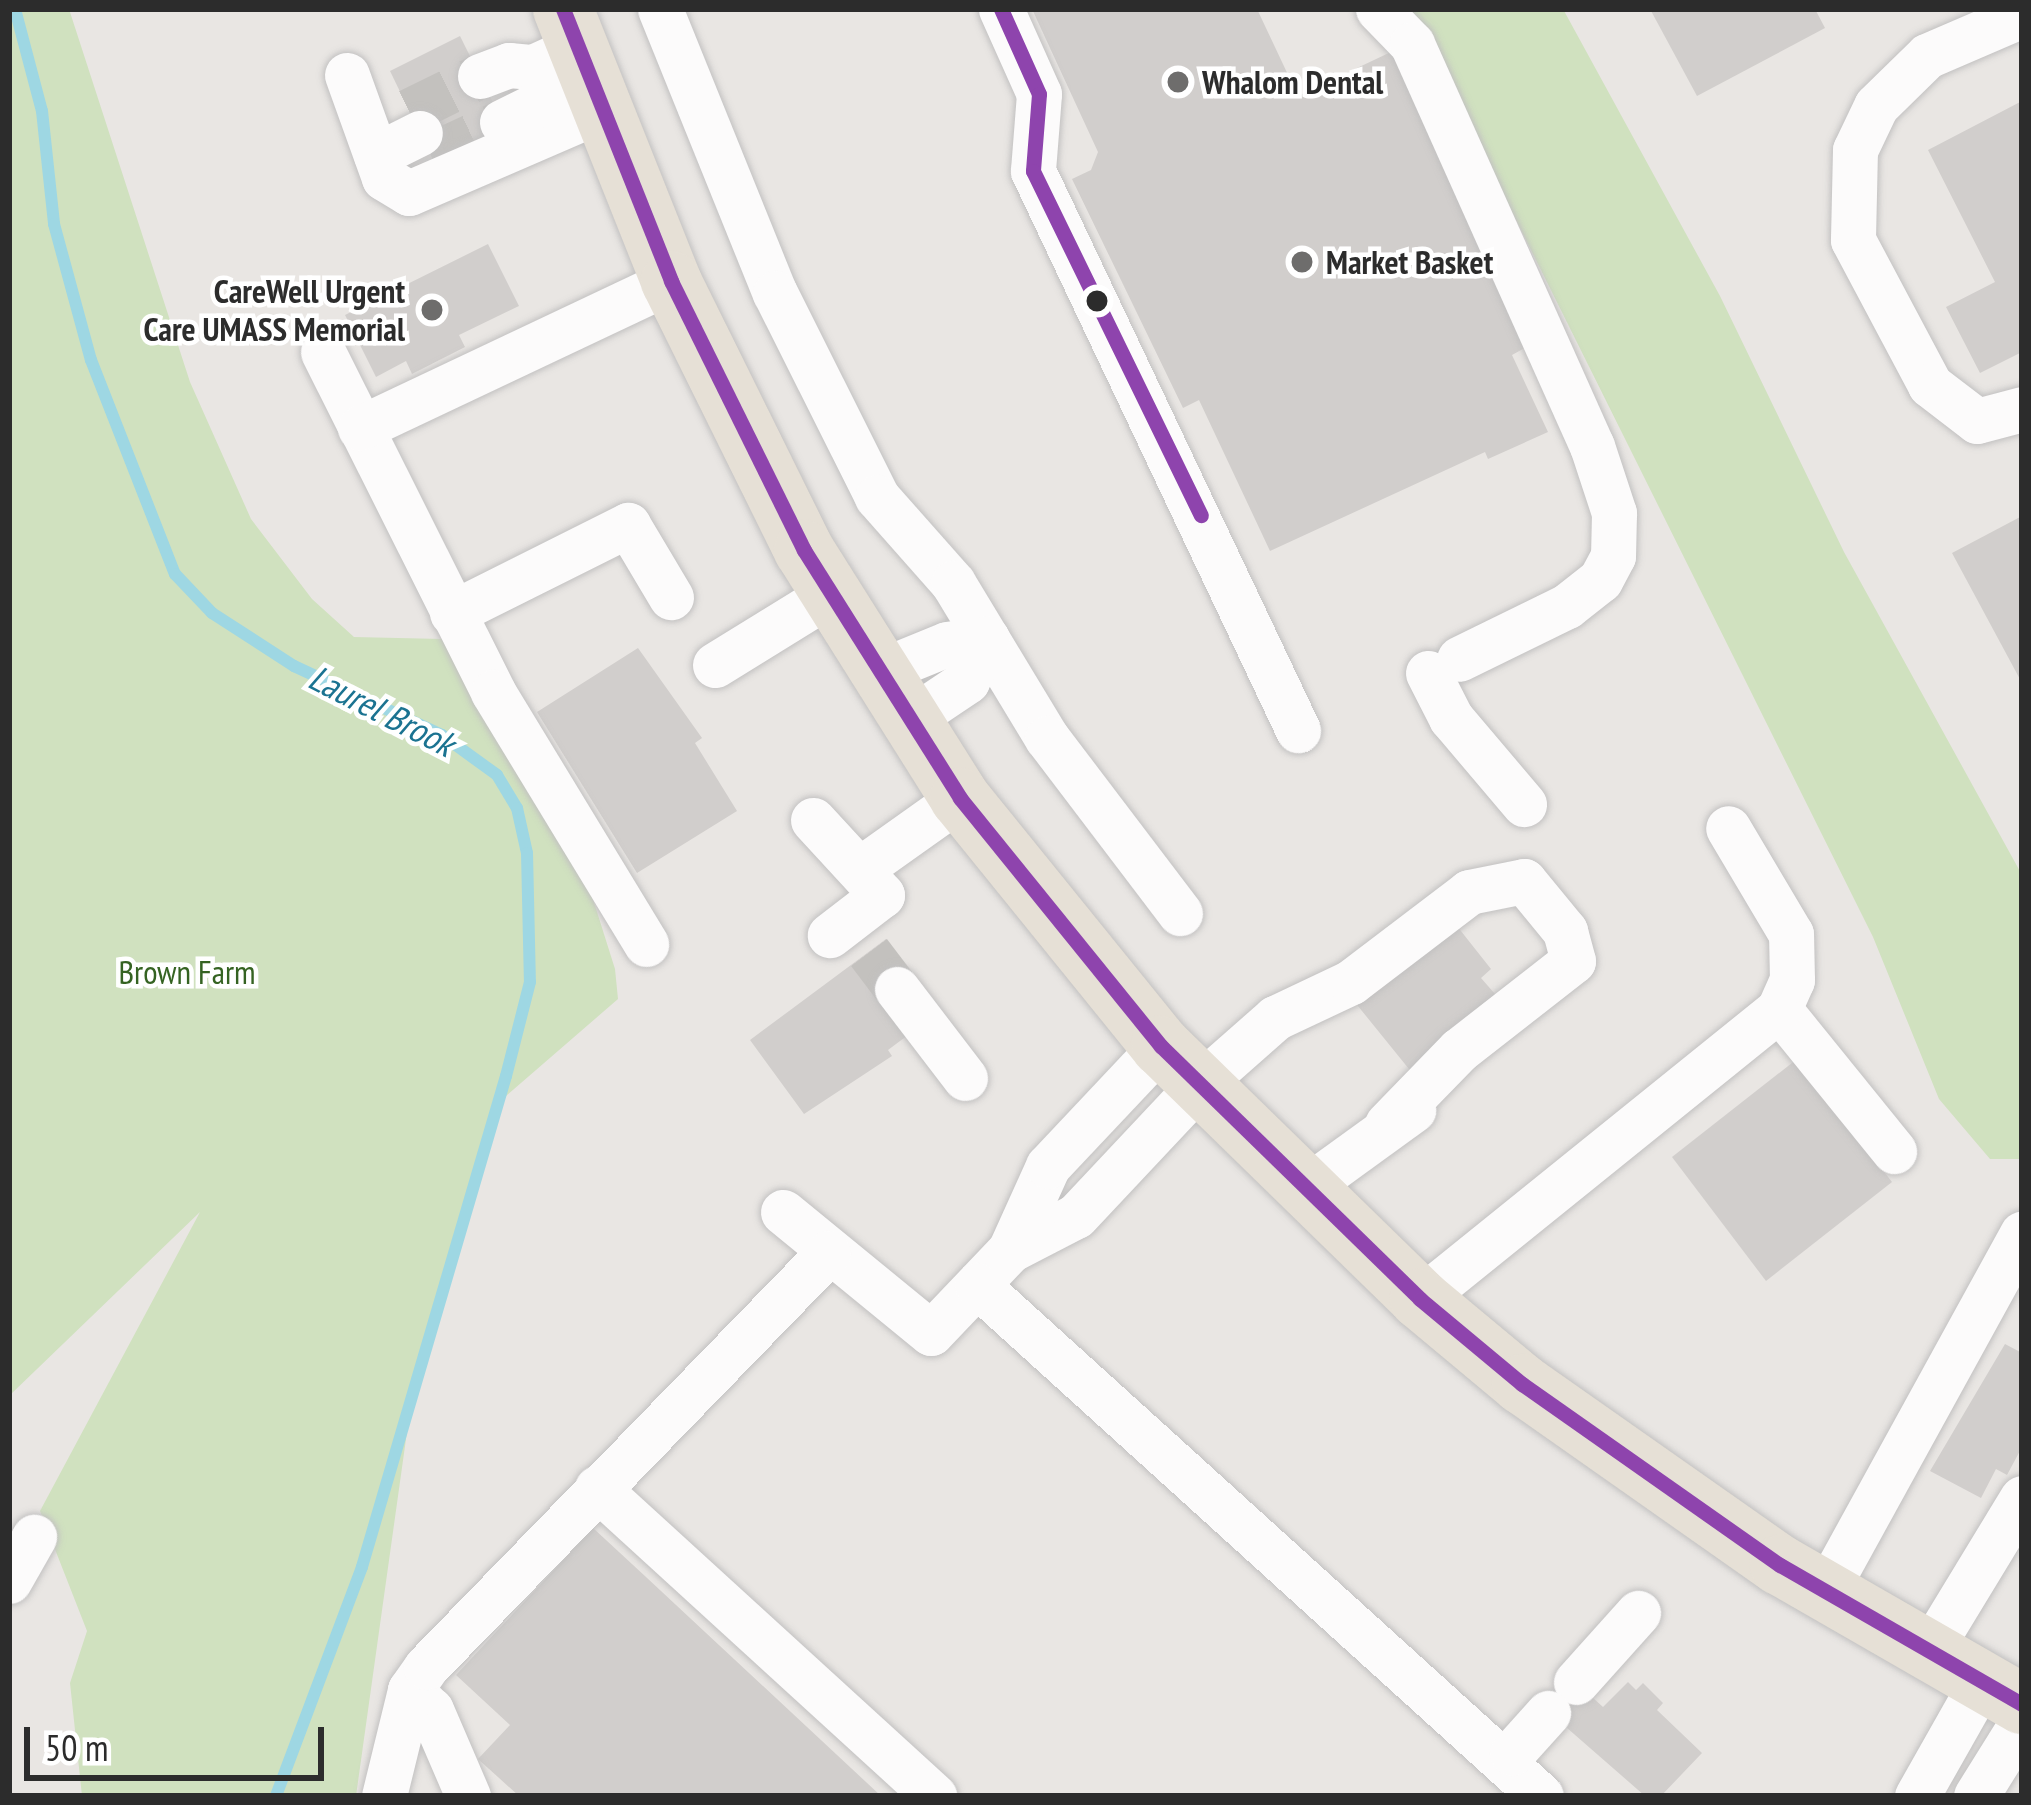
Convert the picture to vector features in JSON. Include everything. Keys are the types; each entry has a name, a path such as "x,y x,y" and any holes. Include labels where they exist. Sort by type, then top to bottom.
{"main road":[{"path":"582,60 671,281 830,594 960,798 1179,1066 1420,1298 1626,1461 1825,1592 2008,1703"}],"lane":[{"path":"661,9 775,293 864,473 987,638 1047,739 1180,913"},
{"path":"1000,9 1040,94 1033,171 1298,730"},
{"path":"1378,9 1412,44 1592,446 1614,513 1613,556 1600,580 1567,606 1443,666 1451,718 1524,804"},
{"path":"2022,15 1927,56 1876,106 1855,150 1853,241 1930,385 1977,421 2022,409"},
{"path":"491,99 509,65 582,60"},
{"path":"347,75 376,155 398,191 418,192 582,60"},
{"path":"376,155 420,133"},
{"path":"360,428 671,281"},
{"path":"322,352 452,613 646,944"},
{"path":"452,613 628,525 671,597"},
{"path":"715,665 830,594"},
{"path":"893,696 967,680 987,638"},
{"path":"860,869 960,798"},
{"path":"813,820 882,895 848,937"},
{"path":"1420,1298 1779,1009 1792,980 1791,934 1728,828"},
{"path":"783,1212 932,1333 1010,1250 1048,1166 1179,1066 1336,992 1462,896 1486,884 1524,881 1570,938 1568,969 1459,1050 1387,1124 1304,1189"},
{"path":"897,989 965,1078"},
{"path":"1779,1009 1894,1151"},
{"path":"1387,1124 1464,1082"},
{"path":"1898,1468 1909,1432 2022,1233"},
{"path":"384,1796 410,1690 598,1487 828,1253"},
{"path":"1825,1592 1898,1468 1945,1415 2022,1280"},
{"path":"977,1285 1540,1796"},
{"path":"1996,1535 2022,1466"},
{"path":"598,1487 934,1796"},
{"path":"1929,1652 2022,1498"},
{"path":"9,1581 34,1538"},
{"path":"1512,1753 1637,1613"},
{"path":"410,1690 431,1710 468,1796"},
{"path":"1917,1796 2008,1703"},
{"path":"1976,1796 2008,1703"}],"green space":[{"name":"Brown Farm","path":"9,9 69,9 190,382 251,519 312,599 354,637 442,639 592,896 615,969 618,999 498,1103 413,1389 356,1796 82,1796 70,1683 87,1631 40,1511 200,1212 9,1396"},
{"path":"1411,9 1563,9 1720,296 1844,552 2022,875 2022,1159 1990,1159 1939,1099 1873,937"}],"building":[{"name":"Market Basket","path":"1032,9 1257,9 1298,96 1393,51 1530,345 1512,355 1548,432 1488,459 1485,452 1270,551 1199,400 1183,408 1072,179 1091,170 1098,152"},
{"path":"1650,9 1815,9 1825,28 1697,96"},
{"path":"460,36 508,133 437,168 390,71"},
{"path":"2022,101 2022,352 1980,373 1946,307 1995,282 1928,150"},
{"name":"CareWell Urgent Care UMASS Memorial","path":"488,244 519,306 459,335 465,347 412,374 406,361 376,377 345,315"},
{"path":"2022,516 2022,683 1952,553"},
{"path":"638,648 702,738 695,743 737,811 637,873 537,712"},
{"path":"1453,921 1491,969 1481,978 1502,1002 1413,1074 1345,990"},
{"path":"886,939 913,976 916,1029 888,1050 892,1056 804,1114 750,1040"},
{"path":"1797,1059 1892,1182 1766,1281 1672,1157"},
{"path":"2005,1344 2022,1353 2022,1447 2007,1475 1996,1469 1981,1498 1930,1471"},
{"path":"593,1528 881,1796 519,1796 478,1759 510,1725 456,1675"},
{"path":"1571,1678 1603,1707 1628,1682 1636,1690 1643,1683 1663,1703 1657,1710 1702,1753 1661,1796 1645,1796 1543,1707"}],"waterway":[{"name":"Laurel Brook","path":"15,9 42,111 54,224 91,360 175,574 212,613 294,666 442,735 497,775 517,808 527,853 530,982 506,1076 362,1567 276,1796"}],"tunnel":[{"path":"409,111 480,76"},
{"path":"431,155 502,122"},
{"path":"869,952 897,989"}],"transit line":[{"path":"563,9 671,281 804,550 960,798 1161,1046 1420,1299 1522,1384 1780,1565 2022,1704"},
{"path":"1001,9 1039,94 1033,171 1201,515"}],"place":[{"name":"Whalom Dental","path":"1178,82"},
{"name":"Market Basket","path":"1302,262"},
{"name":"CareWell Urgent Care UMASS Memorial","path":"432,310"}]}
